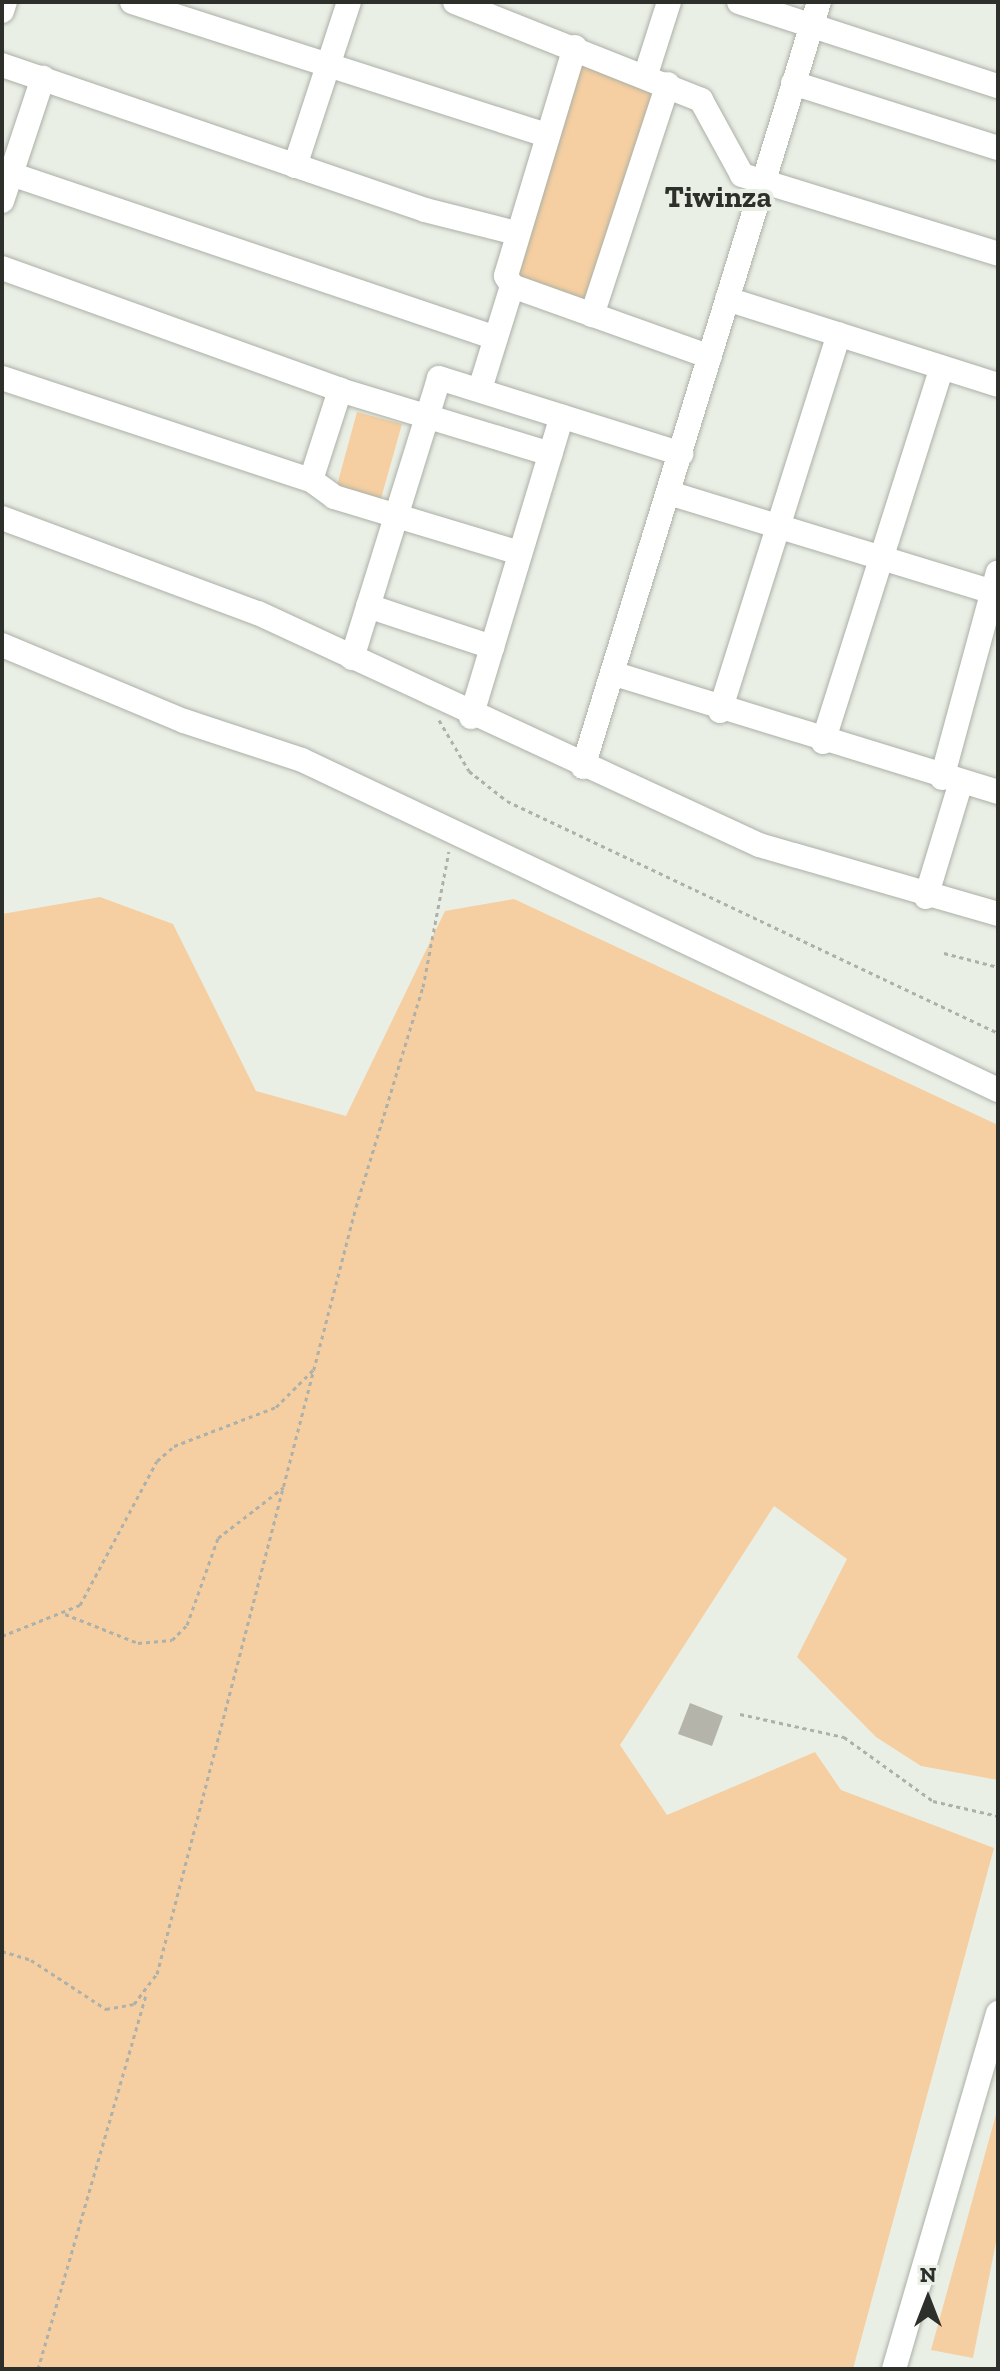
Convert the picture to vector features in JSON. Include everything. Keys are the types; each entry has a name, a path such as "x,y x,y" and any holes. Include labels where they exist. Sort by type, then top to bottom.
{"street":[{"path":"2,11 5,2"},
{"path":"132,2 325,69 546,135"},
{"path":"295,166 349,2"},
{"path":"455,2 657,79 714,115 742,175 998,254"},
{"path":"592,315 657,79 669,2"},
{"path":"739,2 815,13 998,86"},
{"path":"583,767 615,674 815,13"},
{"path":"575,47 516,233 506,276 512,286 710,357"},
{"path":"2,65 295,166 516,233"},
{"path":"2,201 6,172 43,78"},
{"path":"793,83 998,148"},
{"path":"6,172 496,338"},
{"path":"2,268 340,390 427,413 550,454"},
{"path":"480,389 512,286"},
{"path":"727,299 998,385"},
{"path":"720,711 839,334"},
{"path":"823,742 942,367"},
{"path":"2,378 311,480 334,497 520,553"},
{"path":"352,658 439,378 681,454"},
{"path":"311,480 340,390"},
{"path":"471,717 562,416"},
{"path":"669,493 882,559 995,582 926,897"},
{"path":"2,518 244,607 471,717 759,845 926,897 998,914"},
{"path":"368,606 492,647"},
{"path":"2,645 184,721 302,760 998,1090"},
{"path":"615,674 720,711 998,792"},
{"path":"894,2369 998,2013"}],"path":[{"path":"427,695 469,771 507,801 998,1033"},
{"path":"38,2369 148,1990 318,1363 356,1207 427,972 449,849 459,835"},
{"path":"944,953 998,967"},
{"path":"2,1636 65,1614 93,1590 157,1461 194,1436 276,1407 318,1363"},
{"path":"65,1614 138,1643 172,1640 187,1625 218,1538 285,1486"},
{"path":"740,1714 844,1737 933,1801 998,1816"},
{"path":"2,1951 31,1960 106,2009 134,2004 148,1990"}],"shaded area":[{"path":"576,63 658,88 587,306 516,280"},
{"path":"357,412 402,424 380,502 336,489"},
{"path":"100,897 173,924 256,1091 346,1116 445,911 514,899 998,1125 998,1780 921,1766 876,1737 797,1657 847,1559 774,1506 620,1745 667,1815 815,1752 841,1790 994,1848 853,2369 2,2369 2,914"},
{"path":"998,2107 998,2232 973,2358 931,2350"}],"building":[{"path":"690,1703 723,1716 712,1746 678,1734"}],"district":[{"name":"Tiwinza","path":"718,197"}]}
